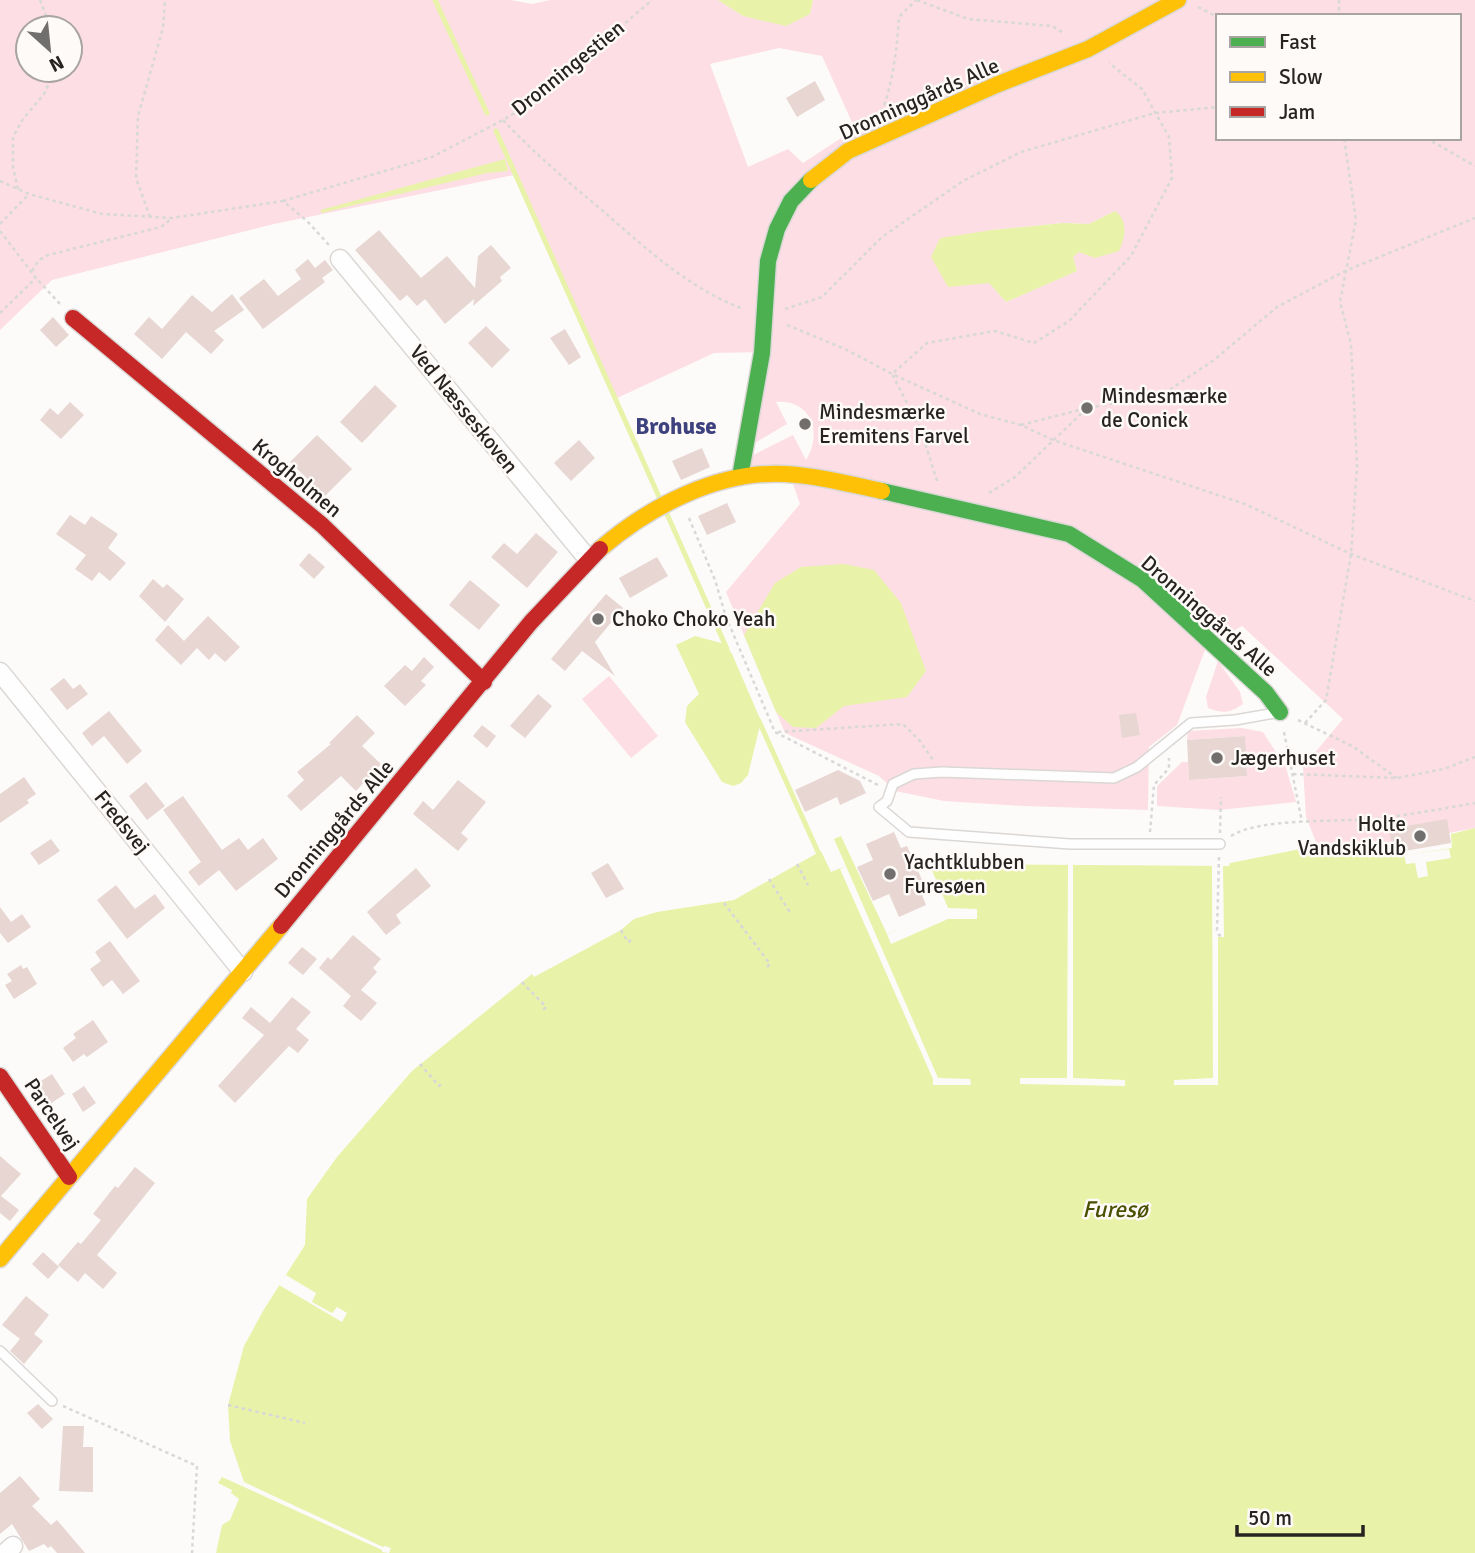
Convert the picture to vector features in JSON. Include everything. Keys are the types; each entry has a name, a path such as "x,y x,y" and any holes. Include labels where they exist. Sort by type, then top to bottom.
{"street":[{"name":"Dronninggårds Alle","path":"740,477 755,402 768,261 777,229 791,201 819,172 860,146 996,85 1088,48 1178,0"},
{"name":"Ved Næsseskoven","path":"340,259 588,559"},
{"name":"Krogholmen","path":"73,318 322,525 484,682"},
{"name":"Dronninggårds Alle","path":"0,1259 484,682 531,622 588,559 615,536 650,513 707,485 740,477 784,474 829,480 1069,534 1143,580 1266,693 1280,712"},
{"name":"Fredsvej","path":"0,671 243,971"},
{"name":"Parcelvej","path":"0,1076 69,1177"}],"lane":[{"path":"1220,844 1070,844 909,832 879,807 887,801 893,784 914,774 942,772 1114,778 1137,767 1191,723 1235,720 1280,712"},
{"path":"0,1351 52,1401"}],"path":[{"path":"150,217 136,178 138,116 163,28 165,0"},
{"name":"Dronningestien","path":"172,218 283,201 432,157 532,103 652,0"},
{"path":"880,115 890,90 899,17 917,0 968,19 1052,26 1088,48 1142,89 1169,137 1172,177 1131,256 1069,321 1034,343 995,331 927,343 892,374"},
{"path":"1197,6 1216,16"},
{"path":"18,189 13,167 13,137 49,84"},
{"path":"765,316 822,297 882,237 963,181 1021,152 1155,113 1216,107"},
{"path":"503,120 559,176 663,262 726,302 845,349 892,374 980,414 1021,425 1054,440 1245,503 1351,554 1475,601"},
{"path":"1345,140 1356,220 1340,302 1351,344 1357,466 1351,554 1326,700 1305,723 1352,746 1397,778"},
{"path":"1430,140 1475,166"},
{"path":"0,181 29,194 102,214 172,218"},
{"path":"0,224 29,194"},
{"path":"283,201 307,221 340,259"},
{"path":"32,271 40,260 48,255 161,227 172,218"},
{"path":"1021,425 1087,408 1162,395 1214,360 1278,307 1345,271 1475,218"},
{"path":"0,231 36,278 73,318"},
{"path":"0,313 36,278"},
{"path":"892,374 921,430 943,504"},
{"path":"965,509 1015,477 1087,408"},
{"path":"681,499 715,580 726,617 775,733 880,786 875,797 879,807"},
{"path":"1280,712 1302,822"},
{"path":"775,733 903,724 920,741 942,772"},
{"path":"1149,845 1154,785 1169,768 1168,744"},
{"path":"1293,774 1397,778 1444,769 1475,757"},
{"path":"1221,797 1221,816"},
{"path":"1224,937 1219,935 1217,930 1220,844 1242,829 1302,822 1370,819 1475,803"},
{"path":"797,863 808,885"},
{"path":"769,879 789,911 786,913"},
{"path":"724,903 769,964 766,967"},
{"path":"621,930 628,942 634,939"},
{"path":"522,982 546,1007 542,1011"},
{"path":"420,1064 439,1086 442,1083"},
{"path":"52,1401 197,1466 192,1553"},
{"path":"228,1405 305,1423"}],"shaded area":[{"path":"0,0 511,0 532,4 550,0 718,0 743,16 810,14 813,0 1475,0 1475,828 1350,852 1318,847 1306,817 1303,767 1343,719 1242,626 1206,647 1177,725 1149,747 1148,810 944,801 895,791 879,776 785,733 726,592 800,504 787,467 750,471 749,457 793,435 806,460 813,439 813,429 805,412 798,406 776,402 787,424 753,444 767,352 714,353 615,399 514,175 274,224 52,280 0,330","holes":["779,48 822,56 855,129 803,163 788,149 748,167 710,64","1115,211 1073,257 1077,271 1006,302 989,283 992,230 1063,223 1089,224"]},
{"path":"1218,661 1240,692 1243,704 1226,712 1208,708 1206,697"},
{"path":"609,676 658,736 631,758 582,699"},
{"path":"1242,728 1263,732 1286,768 1296,802 1219,810 1157,806 1157,786 1182,762 1188,762 1189,780 1247,776 1244,736 1187,740 1188,731"}],"water":[{"path":"718,0 813,0 810,14 786,26 743,16"},
{"path":"505,159 508,171 487,173 321,213 321,210"},
{"path":"1115,211 1124,225 1119,251 1095,258 1079,252 1073,257 1077,271 1006,302 989,283 948,287 931,257 940,238 1063,223 1089,224"},
{"path":"844,564 874,570 901,603 926,671 907,697 844,706 816,728 793,727 776,712 744,635 775,583 801,567"},
{"path":"695,636 725,644 732,654 761,721 748,775 741,783 733,786 722,782 685,722 687,706 699,694 676,645"},
{"name":"Furesø","path":"1475,828 1475,1553 216,1553 222,1525 230,1520 239,1499 231,1493 232,1490 218,1483 222,1477 242,1486 244,1482 230,1441 228,1405 244,1346 305,1245 307,1199 337,1157 412,1071 532,974 534,977 621,930 634,919 657,912 734,900 821,851 831,872 846,866 834,839 841,836 887,934 948,908 929,864 1229,866 1230,863 1306,848 1350,852 1389,845 1392,857 1452,848 1451,834"}],"pier":[{"path":"1449,849 1451,858 1426,862 1428,876 1418,878 1415,863 1406,864 1404,855"},
{"path":"925,864 929,864 948,908 977,909 977,919 948,919 891,944 887,934 897,930 896,927 944,906"},
{"path":"1068,864 1073,864 1073,1078 1125,1080 1125,1086 1020,1084 1020,1078 1067,1078"},
{"path":"846,866 938,1078 970,1079 971,1085 933,1085 933,1079 840,869"},
{"path":"1212,866 1223,866 1224,937 1218,937 1218,1085 1174,1085 1174,1080 1213,1078"},
{"path":"286,1275 316,1293 312,1302 332,1313 337,1307 347,1313 342,1322 279,1285"},
{"path":"244,1482 383,1547 391,1548 389,1553 242,1486"}],"building":[{"path":"815,81 825,100 797,117 786,98"},
{"path":"379,230 421,278 447,256 475,288 478,256 491,245 511,268 500,277 502,281 473,306 474,299 445,324 425,299 417,306 407,295 400,301 355,250"},
{"path":"308,259 315,268 325,260 333,270 322,278 325,282 263,329 239,298 264,279 278,296 301,279 295,270"},
{"path":"232,294 244,310 214,331 224,340 211,354 186,332 162,359 134,334 149,317 162,329 192,295 212,312"},
{"path":"53,317 69,335 56,347 40,330"},
{"path":"486,326 510,350 492,368 468,343"},
{"path":"565,329 581,357 569,365 550,338"},
{"path":"375,385 397,406 362,443 340,422"},
{"path":"70,402 84,415 61,439 40,420 50,408 58,415"},
{"path":"317,435 352,469 325,496 290,462"},
{"path":"579,440 595,458 571,481 554,463"},
{"path":"702,448 710,467 681,480 672,461"},
{"path":"727,503 736,522 707,535 698,516"},
{"path":"70,515 85,525 91,516 118,534 108,548 126,563 110,581 99,572 92,581 75,569 86,555 56,534"},
{"path":"536,533 558,552 527,588 491,557 504,543 517,554"},
{"path":"309,553 325,567 314,579 299,565"},
{"path":"657,557 668,576 630,598 619,578"},
{"path":"153,579 163,588 167,584 184,599 165,622 139,596"},
{"path":"470,580 500,605 479,630 449,605"},
{"path":"606,594 623,608 595,642 615,676 582,651 565,671 551,659"},
{"path":"208,616 240,647 225,662 215,653 209,660 197,648 181,665 155,640 168,625 184,641"},
{"path":"424,657 434,667 421,681 426,685 405,706 384,686 405,665 412,671"},
{"path":"64,678 73,689 80,684 88,694 67,710 50,689"},
{"path":"538,694 552,706 525,738 510,726"},
{"path":"109,711 142,751 127,764 104,736 92,746 82,733"},
{"path":"1136,713 1140,735 1122,738 1119,715"},
{"path":"357,715 375,733 362,746 381,764 356,791 341,776 301,811 287,796 304,780 297,772 331,744 329,743"},
{"path":"482,725 496,736 487,748 473,736"},
{"name":"Jægerhuset","path":"1245,736 1247,776 1189,780 1187,740"},
{"path":"838,770 860,781 866,793 840,805 837,797 805,812 795,790"},
{"path":"24,777 36,794 27,800 29,803 0,823 0,794"},
{"path":"458,780 486,802 461,833 468,839 458,851 413,814 423,801 433,810"},
{"path":"146,782 165,806 147,820 129,796"},
{"path":"183,796 222,850 239,838 248,850 263,838 278,859 236,891 219,870 199,886 188,872 201,862 163,810"},
{"name":"Holte Vandskiklub","path":"1447,819 1451,843 1393,853 1389,829"},
{"name":"Yachtklubben Furesøen","path":"894,832 901,848 907,846 922,880 917,882 926,905 899,917 889,894 873,901 857,867 873,860 866,844"},
{"path":"51,839 60,851 39,865 30,853"},
{"path":"608,863 624,889 606,898 591,873"},
{"path":"416,868 431,886 396,915 401,923 386,935 367,912"},
{"path":"116,885 135,909 155,894 165,908 127,939 97,900"},
{"path":"0,907 11,922 22,914 31,927 8,943 0,933"},
{"path":"353,935 381,959 373,968 377,972 361,990 377,1003 361,1021 343,1006 351,996 319,968 328,957 331,960"},
{"path":"110,941 140,981 123,994 112,980 103,987 90,969 101,961 95,952"},
{"path":"302,947 317,959 303,975 288,963"},
{"path":"21,965 23,969 27,967 37,984 14,999 5,985 12,981 7,974"},
{"path":"292,997 311,1012 296,1029 309,1040 298,1053 289,1046 235,1103 218,1086 264,1035 242,1018 251,1007 270,1023"},
{"path":"93,1020 108,1042 87,1057 84,1054 73,1062 63,1048 76,1038 73,1034"},
{"path":"52,1074 65,1094 50,1104 36,1084"},
{"path":"84,1086 96,1103 83,1112 72,1094"},
{"path":"0,1156 21,1174 1,1196 19,1210 10,1221 0,1213"},
{"path":"135,1167 155,1183 97,1255 117,1273 103,1289 85,1273 78,1282 58,1265 78,1242 81,1244 101,1220 93,1214 115,1186 118,1188"},
{"path":"43,1252 59,1267 48,1279 32,1264"},
{"path":"26,1296 49,1315 34,1334 43,1341 24,1364 10,1351 20,1339 2,1325"},
{"path":"38,1404 53,1419 42,1429 27,1413"},
{"path":"63,1426 84,1426 83,1447 93,1447 93,1492 59,1491"},
{"path":"20,1476 40,1499 32,1506 51,1525 57,1520 85,1553 57,1553 51,1546 48,1548 44,1544 29,1551 12,1524 0,1534 0,1493"}],"waterway":[{"path":"435,0 487,113"},
{"path":"496,131 660,499"},
{"path":"667,514 727,649"},
{"path":"758,719 818,852"}],"traffic: fast":[{"path":"740,477 762,353 768,261 777,229 791,201 811,180"},
{"path":"882,491 1069,534 1143,580 1266,693 1280,712"}],"traffic: slow":[{"path":"811,180 848,151 996,85 1088,49 1178,0"},
{"path":"600,549 663,505 711,485 736,478 761,474 798,475 882,491"},
{"path":"0,1259 281,926"}],"traffic: jam":[{"path":"73,318 322,525 484,682"},
{"path":"281,926 531,622 600,549"},
{"path":"0,1076 69,1177"}],"place":[{"name":"Mindesmærke de Conick","path":"1087,408"},
{"name":"Mindesmærke Eremitens Farvel","path":"805,424"},
{"name":"Choko Choko Yeah","path":"598,619"},
{"name":"Jægerhuset","path":"1217,758"},
{"name":"Holte Vandskiklub","path":"1420,836"},
{"name":"Yachtklubben Furesøen","path":"890,874"}],"district":[{"name":"Brohuse","path":"676,426"}]}
